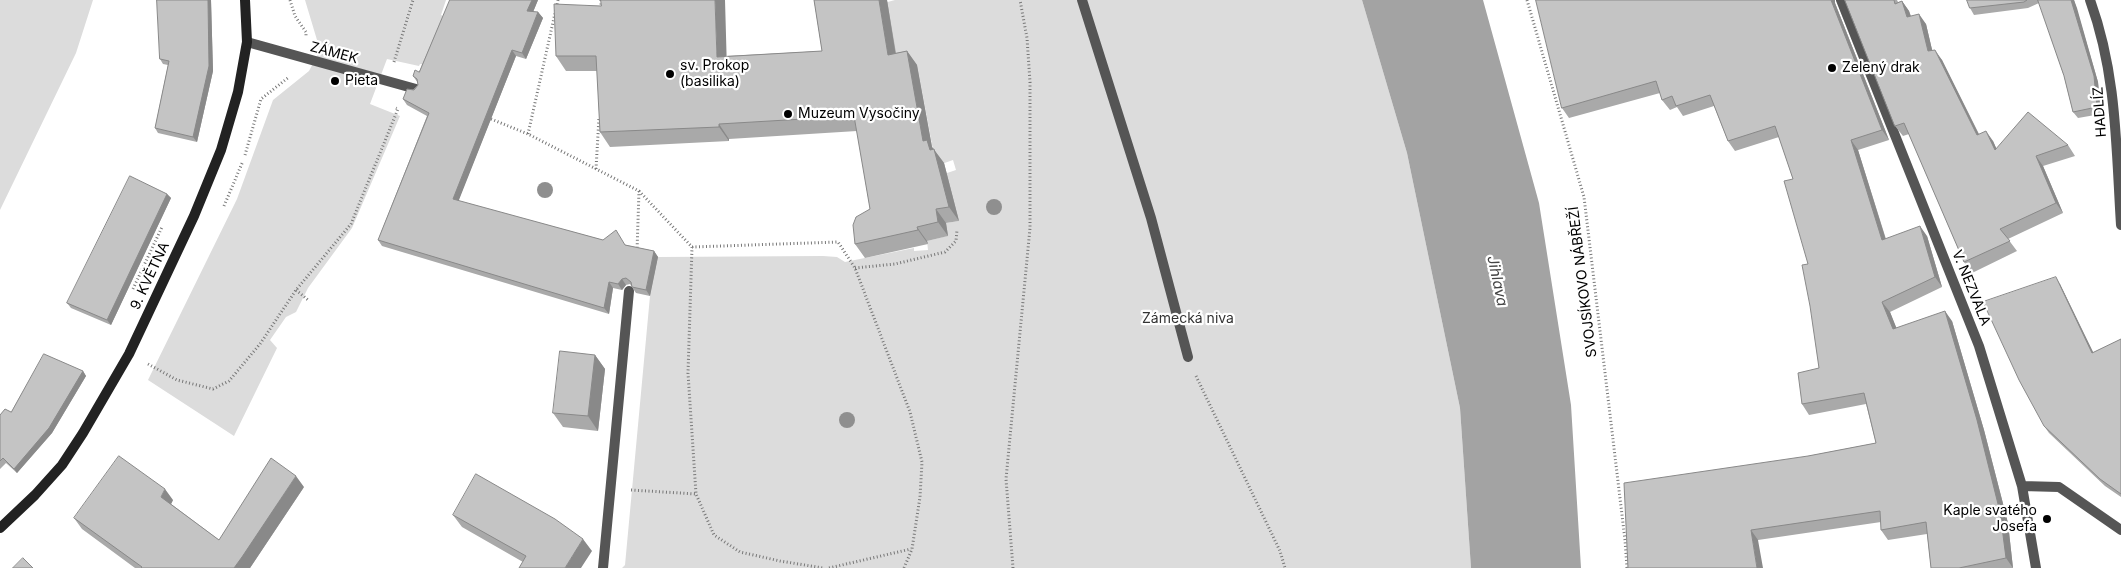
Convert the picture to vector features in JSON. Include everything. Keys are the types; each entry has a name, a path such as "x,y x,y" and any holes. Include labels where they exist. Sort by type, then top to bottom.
{"main road":[{"name":"9. KVĚTNA","path":"0,528 35,495 62,465 103,401 129,354 194,216 221,150 238,92 247,42 245,0"}],"street":[{"path":"1082,0 1151,218 1188,358"},
{"name":"V. NEZVALA","path":"1841,0 1979,346 2022,486 2036,568"},
{"name":"HADLÍZ","path":"2090,0 2108,60 2113,89 2121,225"},
{"name":"ZÁMEK","path":"247,42 416,89"},
{"path":"603,568 629,291"},
{"path":"2022,486 2059,487 2121,530"}],"path":[{"path":"290,0 295,16 306,32 302,58"},
{"path":"150,366 176,380 213,389 229,381 260,344 296,290 351,224 398,109 378,101 388,81 412,0"},
{"path":"528,134 558,0"},
{"path":"601,0 601,15"},
{"path":"1013,568 1006,479 1030,228 1030,82 1027,38 1020,0"},
{"name":"SVOJSÍKOVO NÁBŘEŽÍ","path":"1527,0 1584,197 1626,540 1627,568"},
{"path":"556,8 565,8"},
{"path":"592,8 601,8"},
{"path":"596,169 600,114"},
{"path":"491,120 528,134 639,191 692,247 688,373 696,494 714,536 740,552 823,568"},
{"path":"636,253 639,191"},
{"path":"130,294 163,224"},
{"path":"855,268 895,264 945,252 956,241 956,230"},
{"path":"692,247 838,242 855,268 910,412 922,462 920,497 912,549 904,568"},
{"path":"296,290 308,300"},
{"path":"1188,358 1280,551 1286,568"},
{"path":"634,490 696,494"},
{"path":"829,568 912,549"}],"green space":[{"path":"0,0 93,0 76,53 0,210"},
{"path":"305,0 446,0 440,23 446,26 424,65 420,64 419,66 387,59 370,104 400,116 352,228 308,288 296,312 286,317 270,340 277,348 234,436 148,380 237,199 273,100 309,71 320,50"},
{"name":"Zámecká niva","path":"895,0 1362,0 1407,153 1460,408 1471,568 622,568 625,565 650,296 658,257 823,256 837,257 845,262 914,248 914,251 928,250 927,241 947,236 946,223 959,221 938,176 956,170 953,160 936,166 917,65 877,74 892,43 892,37 884,26 865,8"}],"water":[{"name":"Jihlava","path":"1362,0 1483,0 1539,203 1571,405 1581,568 1471,568 1460,408 1407,153"}],"building":[{"path":"157,0 208,0 209,66 193,137 155,128 169,61 160,59"},
{"path":"450,0 532,0 527,11 538,12 522,53 512,50 453,199 603,240 616,230 625,245 654,251 646,290 632,287 631,282 626,278 622,279 618,284 609,282 604,308 378,240 429,113 403,99 407,89 414,90 418,85 417,79 413,76 415,70 419,72"},
{"path":"601,0 715,0 717,57 822,51 814,0 879,0 888,55 907,51 923,141 927,140 930,150 934,149 949,207 936,209 938,222 917,227 918,230 855,244 853,225 856,217 870,209 854,116 719,124 719,127 600,132 596,56 556,56 554,4 601,6"},
{"path":"1536,0 1831,0 1882,130 1851,140 1882,240 1920,226 1935,277 1882,302 1893,329 1945,311 1977,420 2000,512 2006,558 1959,568 1931,568 1926,522 1881,530 1880,511 1751,530 1757,568 1628,568 1624,483 1808,456 1876,443 1864,393 1802,404 1798,373 1819,368 1802,265 1808,264 1784,181 1793,179 1775,126 1728,141 1710,95 1676,106 1672,96 1662,100 1656,81 1562,108"},
{"path":"1845,0 1894,0 1895,4 1902,1 1907,17 1919,14 1928,51 1935,50 1977,135 1986,131 1995,150 2028,112 2068,145 2036,156 2056,203 2000,229 2010,241 1964,262 1904,123 1895,126"},
{"path":"1967,0 2027,0 2024,2 1970,8"},
{"path":"2038,0 2071,0 2094,76 2097,107 2073,112 2064,76"},
{"path":"130,176 167,194 107,320 67,303"},
{"path":"2056,277 2092,353 2121,339 2121,494 2100,479 2044,426 2019,380 1983,302"},
{"path":"560,351 595,355 588,416 553,413"},
{"path":"44,354 83,371 49,428 14,469 3,458 0,461 0,415 5,409 11,412"},
{"path":"119,456 165,489 161,497 219,540 271,458 296,476 234,568 141,568 74,518"},
{"path":"476,474 555,519 583,539 565,568 519,568 526,556 453,515"},
{"path":"23,558 33,568 13,568"}],"place":[{"name":"Zelený drak","path":"1832,68"},
{"name":"sv. Prokop (basilika)","path":"670,74"},
{"name":"Pieta","path":"335,81"},
{"name":"Muzeum Vysočiny","path":"788,114"},
{"name":"Kaple svatého Josefa","path":"2047,519"}]}
